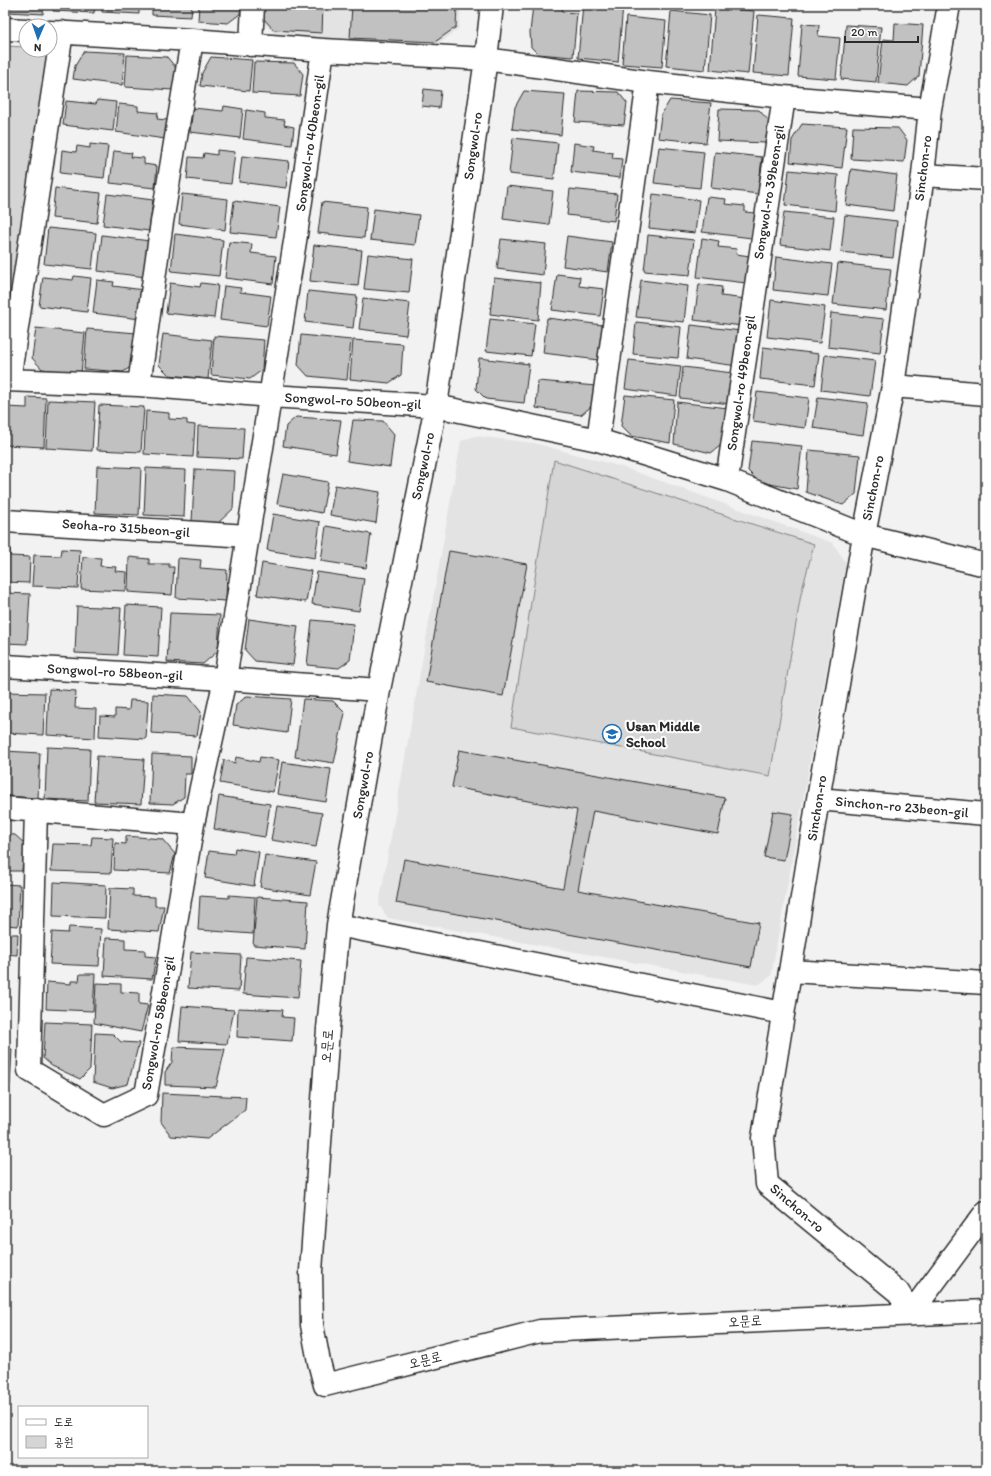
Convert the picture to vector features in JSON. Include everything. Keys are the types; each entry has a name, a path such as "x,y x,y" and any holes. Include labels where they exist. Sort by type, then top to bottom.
{"street":[{"path":"251,45 253,5"},
{"name":"Songwol-ro","path":"338,925 379,690 436,406 486,59 492,5"},
{"name":"Sinchon-ro","path":"911,1313 898,1292 767,1184 763,1138 818,799 864,535 893,386 923,175 930,109 949,5"},
{"path":"5,29 18,30"},
{"path":"58,32 323,50 486,59 648,82 784,97 930,109"},
{"path":"139,385 162,222 192,40"},
{"name":"Songwol-ro 40beon-gil","path":"296,235 323,50"},
{"path":"7,380 52,58"},
{"path":"598,440 648,82"},
{"name":"Songwol-ro 39beon-gil","path":"755,286 784,97"},
{"path":"923,175 986,179"},
{"name":"Songwol-ro 50beon-gil","path":"248,536 296,235"},
{"name":"Songwol-ro 49beon-gil","path":"727,480 755,286"},
{"name":"Songwol-ro 50beon-gil","path":"7,380 139,385 270,396 436,406"},
{"path":"893,386 986,394"},
{"path":"436,406 598,440 727,480 864,535 986,565"},
{"name":"Seoha-ro 315beon-gil","path":"5,521 248,536"},
{"name":"Songwol-ro 58beon-gil","path":"36,810 29,1070 104,1115 146,1095 193,824 225,679 248,536"},
{"name":"Songwol-ro 58beon-gil","path":"5,666 379,690"},
{"name":"Sinchon-ro 23beon-gil","path":"818,799 986,814"},
{"path":"5,808 193,824"},
{"path":"338,925 783,1013"},
{"name":"오문로","path":"338,925 328,1029 310,1271 312,1325 325,1385 540,1331 911,1313 986,1311"},
{"path":"790,971 976,982"},
{"path":"911,1313 986,1212"}],"shaded area":[{"path":"259,5 461,5 459,28 437,46 275,34 259,19"},
{"name":"Usan Middle School","path":"475,436 534,443 622,467 833,543 846,563 771,976 758,985 388,918 379,905 461,441"}],"green space":[{"path":"5,46 18,47 18,58 48,58 5,357"},
{"path":"554,460 814,544 801,594 770,776 511,727"}],"building":[{"path":"8,5 44,5 43,14 8,12"},
{"path":"53,5 95,5 94,13 53,11"},
{"path":"102,5 139,5 139,14 102,12"},
{"path":"152,5 192,5 191,17 152,15"},
{"path":"199,5 241,5 240,14 228,23 198,21"},
{"path":"264,5 323,5 322,33 274,30 263,18"},
{"path":"352,5 457,5 456,27 435,42 350,38"},
{"path":"533,5 563,5 562,12 577,13 573,57 538,54 531,47 530,32"},
{"path":"583,5 623,6 618,62 578,58"},
{"path":"715,8 754,11 748,74 710,70"},
{"path":"671,11 710,15 705,70 666,66"},
{"path":"758,15 794,18 789,76 753,73"},
{"path":"626,17 666,21 662,67 622,64"},
{"path":"895,23 923,25 919,76 908,86 878,83 883,39 894,40"},
{"path":"802,24 819,25 818,36 840,38 836,79 798,76"},
{"path":"846,25 881,27 876,82 841,79"},
{"path":"84,51 125,53 122,85 73,79 75,66"},
{"path":"127,55 167,57 176,68 173,90 125,87"},
{"path":"211,57 252,60 249,91 200,86 202,73"},
{"path":"254,62 294,63 303,74 300,96 252,93"},
{"path":"424,89 441,91 439,108 422,106"},
{"path":"524,91 565,94 561,135 512,129 515,107"},
{"path":"578,91 618,92 627,103 624,125 575,122"},
{"path":"97,100 116,102 113,131 63,125 66,101 96,104"},
{"path":"670,100 711,103 706,143 658,138 661,115"},
{"path":"119,104 138,106 138,111 158,113 157,119 167,120 165,139 116,132"},
{"path":"224,106 243,109 240,138 190,132 193,108 223,111"},
{"path":"719,109 759,110 769,121 765,143 717,141"},
{"path":"246,110 265,113 265,118 285,120 284,125 294,127 292,145 243,139"},
{"path":"802,124 847,127 842,168 790,162 792,140"},
{"path":"853,127 898,128 907,140 904,162 851,159"},
{"path":"513,138 558,143 554,179 509,174"},
{"path":"574,143 594,146 593,150 613,153 612,158 622,159 620,178 571,172"},
{"path":"90,144 108,146 104,178 60,173 62,150 76,152 77,146 90,148"},
{"path":"659,147 704,152 700,188 654,183"},
{"path":"217,150 235,152 231,184 187,179 189,157 203,158 204,153 217,155"},
{"path":"114,151 132,153 131,157 144,158 144,164 157,166 155,188 110,183"},
{"path":"715,152 762,157 758,194 711,188"},
{"path":"242,156 289,161 286,188 239,182"},
{"path":"851,169 897,175 893,211 846,205"},
{"path":"789,170 838,175 835,211 785,205"},
{"path":"507,186 553,191 549,225 503,219"},
{"path":"55,188 101,193 97,223 52,218"},
{"path":"570,189 617,194 614,221 567,215"},
{"path":"107,194 153,200 149,231 103,225"},
{"path":"182,194 228,199 225,230 179,224"},
{"path":"653,194 699,200 695,233 649,228"},
{"path":"707,197 726,199 725,204 745,206 745,212 755,213 752,238 702,232"},
{"path":"234,201 280,207 276,237 230,232"},
{"path":"322,202 367,207 364,238 318,233"},
{"path":"374,209 419,215 415,245 370,240"},
{"path":"784,212 834,217 830,251 780,245"},
{"path":"845,215 897,221 893,258 841,252"},
{"path":"48,228 96,233 92,269 44,264"},
{"path":"175,234 223,240 219,276 171,271"},
{"path":"102,235 150,241 146,277 98,271"},
{"path":"648,235 694,240 690,275 644,271"},
{"path":"567,236 612,242 608,272 563,266"},
{"path":"702,238 719,241 718,247 737,249 736,254 750,256 746,283 697,277"},
{"path":"501,239 546,244 543,275 497,269"},
{"path":"229,242 252,244 251,253 276,256 273,284 225,278"},
{"path":"314,245 362,250 358,286 310,281"},
{"path":"368,254 413,259 409,293 364,289"},
{"path":"776,257 832,264 828,296 773,290"},
{"path":"838,263 891,269 886,310 833,304"},
{"path":"557,274 580,277 579,286 604,289 600,316 552,310"},
{"path":"74,276 91,278 87,312 39,306 43,277 73,280"},
{"path":"494,278 541,283 538,320 490,314"},
{"path":"97,280 114,282 113,286 144,290 140,319 93,313"},
{"path":"641,280 688,286 684,322 636,317"},
{"path":"170,283 200,287 201,283 218,285 214,318 166,313"},
{"path":"699,284 722,287 721,296 746,299 742,326 694,320"},
{"path":"224,286 241,288 240,292 271,296 267,326 220,320"},
{"path":"308,291 357,296 353,328 305,322"},
{"path":"363,298 410,303 406,335 359,329"},
{"path":"771,300 825,307 820,343 767,337"},
{"path":"831,313 884,319 880,353 828,347"},
{"path":"547,318 603,325 598,360 543,353"},
{"path":"490,319 535,324 531,356 486,351"},
{"path":"636,322 681,327 678,358 633,354"},
{"path":"691,325 741,331 737,366 687,359"},
{"path":"36,328 85,333 81,373 42,369 32,358"},
{"path":"87,329 137,333 135,364 123,372 84,369"},
{"path":"163,334 212,340 208,379 169,375 159,365"},
{"path":"301,335 351,340 347,380 308,376 298,365"},
{"path":"214,336 264,340 262,370 250,379 211,375"},
{"path":"353,340 403,344 401,375 389,383 350,379"},
{"path":"763,347 819,354 815,385 760,379"},
{"path":"825,355 875,361 870,396 821,390"},
{"path":"479,358 529,364 524,403 486,399 476,389"},
{"path":"629,360 681,366 677,396 625,389"},
{"path":"683,367 733,373 730,404 680,398"},
{"path":"538,381 596,386 594,404 581,415 536,408"},
{"path":"757,392 809,398 805,428 753,421"},
{"path":"625,395 674,400 670,443 631,436 621,426"},
{"path":"27,397 46,398 44,447 5,445 5,407 27,408"},
{"path":"818,397 868,403 863,435 813,428"},
{"path":"48,400 95,402 92,451 46,448"},
{"path":"677,402 728,408 725,442 711,453 674,444"},
{"path":"99,405 144,407 141,452 97,450"},
{"path":"146,411 169,413 169,419 187,420 187,424 195,425 193,457 144,454"},
{"path":"296,417 341,420 336,454 283,446 286,426"},
{"path":"353,420 383,421 394,434 390,467 347,461"},
{"path":"198,426 244,428 242,459 197,457"},
{"path":"752,441 802,446 797,489 759,482 748,471"},
{"path":"809,450 860,455 856,494 843,505 806,492"},
{"path":"97,466 141,468 139,515 95,513"},
{"path":"146,468 186,470 184,517 144,515"},
{"path":"195,469 235,471 233,509 218,523 192,521"},
{"path":"283,474 328,482 322,513 277,504"},
{"path":"335,485 380,492 376,523 330,515"},
{"path":"273,514 320,522 315,558 267,550"},
{"path":"326,526 371,534 366,568 321,561"},
{"path":"5,549 10,550 10,556 30,557 29,583 5,582"},
{"path":"62,549 80,550 78,588 32,586 34,555 61,556"},
{"path":"449,551 527,564 503,696 426,682"},
{"path":"83,557 101,558 100,566 116,567 115,571 127,572 126,591 81,589"},
{"path":"129,557 149,559 149,564 169,564 169,567 174,567 172,595 128,592"},
{"path":"178,558 201,560 200,568 227,570 226,601 176,598"},
{"path":"262,563 311,571 306,602 257,595"},
{"path":"317,572 364,579 359,611 312,604"},
{"path":"5,593 30,594 27,644 5,643"},
{"path":"126,605 161,607 158,657 123,655"},
{"path":"77,606 121,608 118,655 75,653"},
{"path":"170,613 220,615 218,651 203,664 167,662"},
{"path":"249,619 298,626 293,665 255,661 245,650"},
{"path":"312,620 354,624 350,660 339,668 307,665"},
{"path":"49,689 76,691 75,708 96,709 95,738 47,735"},
{"path":"5,692 45,693 43,735 5,733"},
{"path":"153,694 188,696 201,712 197,736 151,733"},
{"path":"247,696 291,699 287,733 233,725 236,705"},
{"path":"303,699 333,701 345,713 334,763 295,757"},
{"path":"130,700 148,701 146,739 99,736 100,716 115,717 115,709 129,710"},
{"path":"47,747 90,749 88,801 45,799"},
{"path":"459,750 725,798 718,834 593,811 578,890 759,923 751,967 396,903 404,859 563,888 577,810 452,787"},
{"path":"5,751 40,753 38,798 5,796"},
{"path":"152,754 191,756 191,774 185,774 184,797 173,804 150,803"},
{"path":"97,756 144,759 141,804 94,802"},
{"path":"236,757 259,762 260,757 279,760 273,792 220,783 224,760 235,763"},
{"path":"282,762 331,769 326,802 277,794"},
{"path":"219,796 270,804 265,837 214,829"},
{"path":"277,806 322,813 316,847 271,840"},
{"path":"773,811 793,814 784,860 764,857"},
{"path":"5,834 15,835 24,843 22,871 5,871"},
{"path":"126,836 162,839 175,854 170,873 114,870 115,843 126,844"},
{"path":"92,837 113,838 111,873 51,871 53,844 91,845"},
{"path":"235,848 259,852 254,886 205,878 209,851 234,854"},
{"path":"265,855 316,862 310,895 260,887"},
{"path":"54,882 106,885 105,918 53,916"},
{"path":"5,884 20,885 18,926 5,925"},
{"path":"110,888 133,889 133,896 155,897 155,906 164,906 159,932 108,929"},
{"path":"229,895 255,897 253,934 198,930 200,896 229,898"},
{"path":"257,897 308,901 305,949 253,945"},
{"path":"69,927 101,929 99,966 50,964 52,932 68,933"},
{"path":"5,934 18,934 17,955 5,954"},
{"path":"106,938 125,939 125,949 145,950 145,956 156,957 152,979 104,976"},
{"path":"191,952 241,955 239,991 188,988"},
{"path":"246,957 301,961 298,998 243,994"},
{"path":"80,974 95,974 93,1011 46,1009 47,982 71,984 71,981 79,981"},
{"path":"96,983 121,984 121,992 139,993 139,1004 148,1005 141,1032 94,1023"},
{"path":"182,1006 234,1010 227,1044 179,1041"},
{"path":"238,1008 283,1010 282,1017 294,1018 292,1041 237,1037"},
{"path":"45,1022 92,1024 90,1069 80,1079 52,1066 43,1058"},
{"path":"95,1033 113,1034 121,1042 139,1043 128,1084 112,1088 93,1082"},
{"path":"5,1040 6,1049 12,1049 10,1085 5,1085"},
{"path":"173,1047 225,1049 216,1087 165,1085 165,1072 172,1062"},
{"path":"162,1093 246,1097 245,1110 207,1139 171,1136 161,1122"}],"place":[{"name":"Usan Middle School","path":"612,734"}]}
